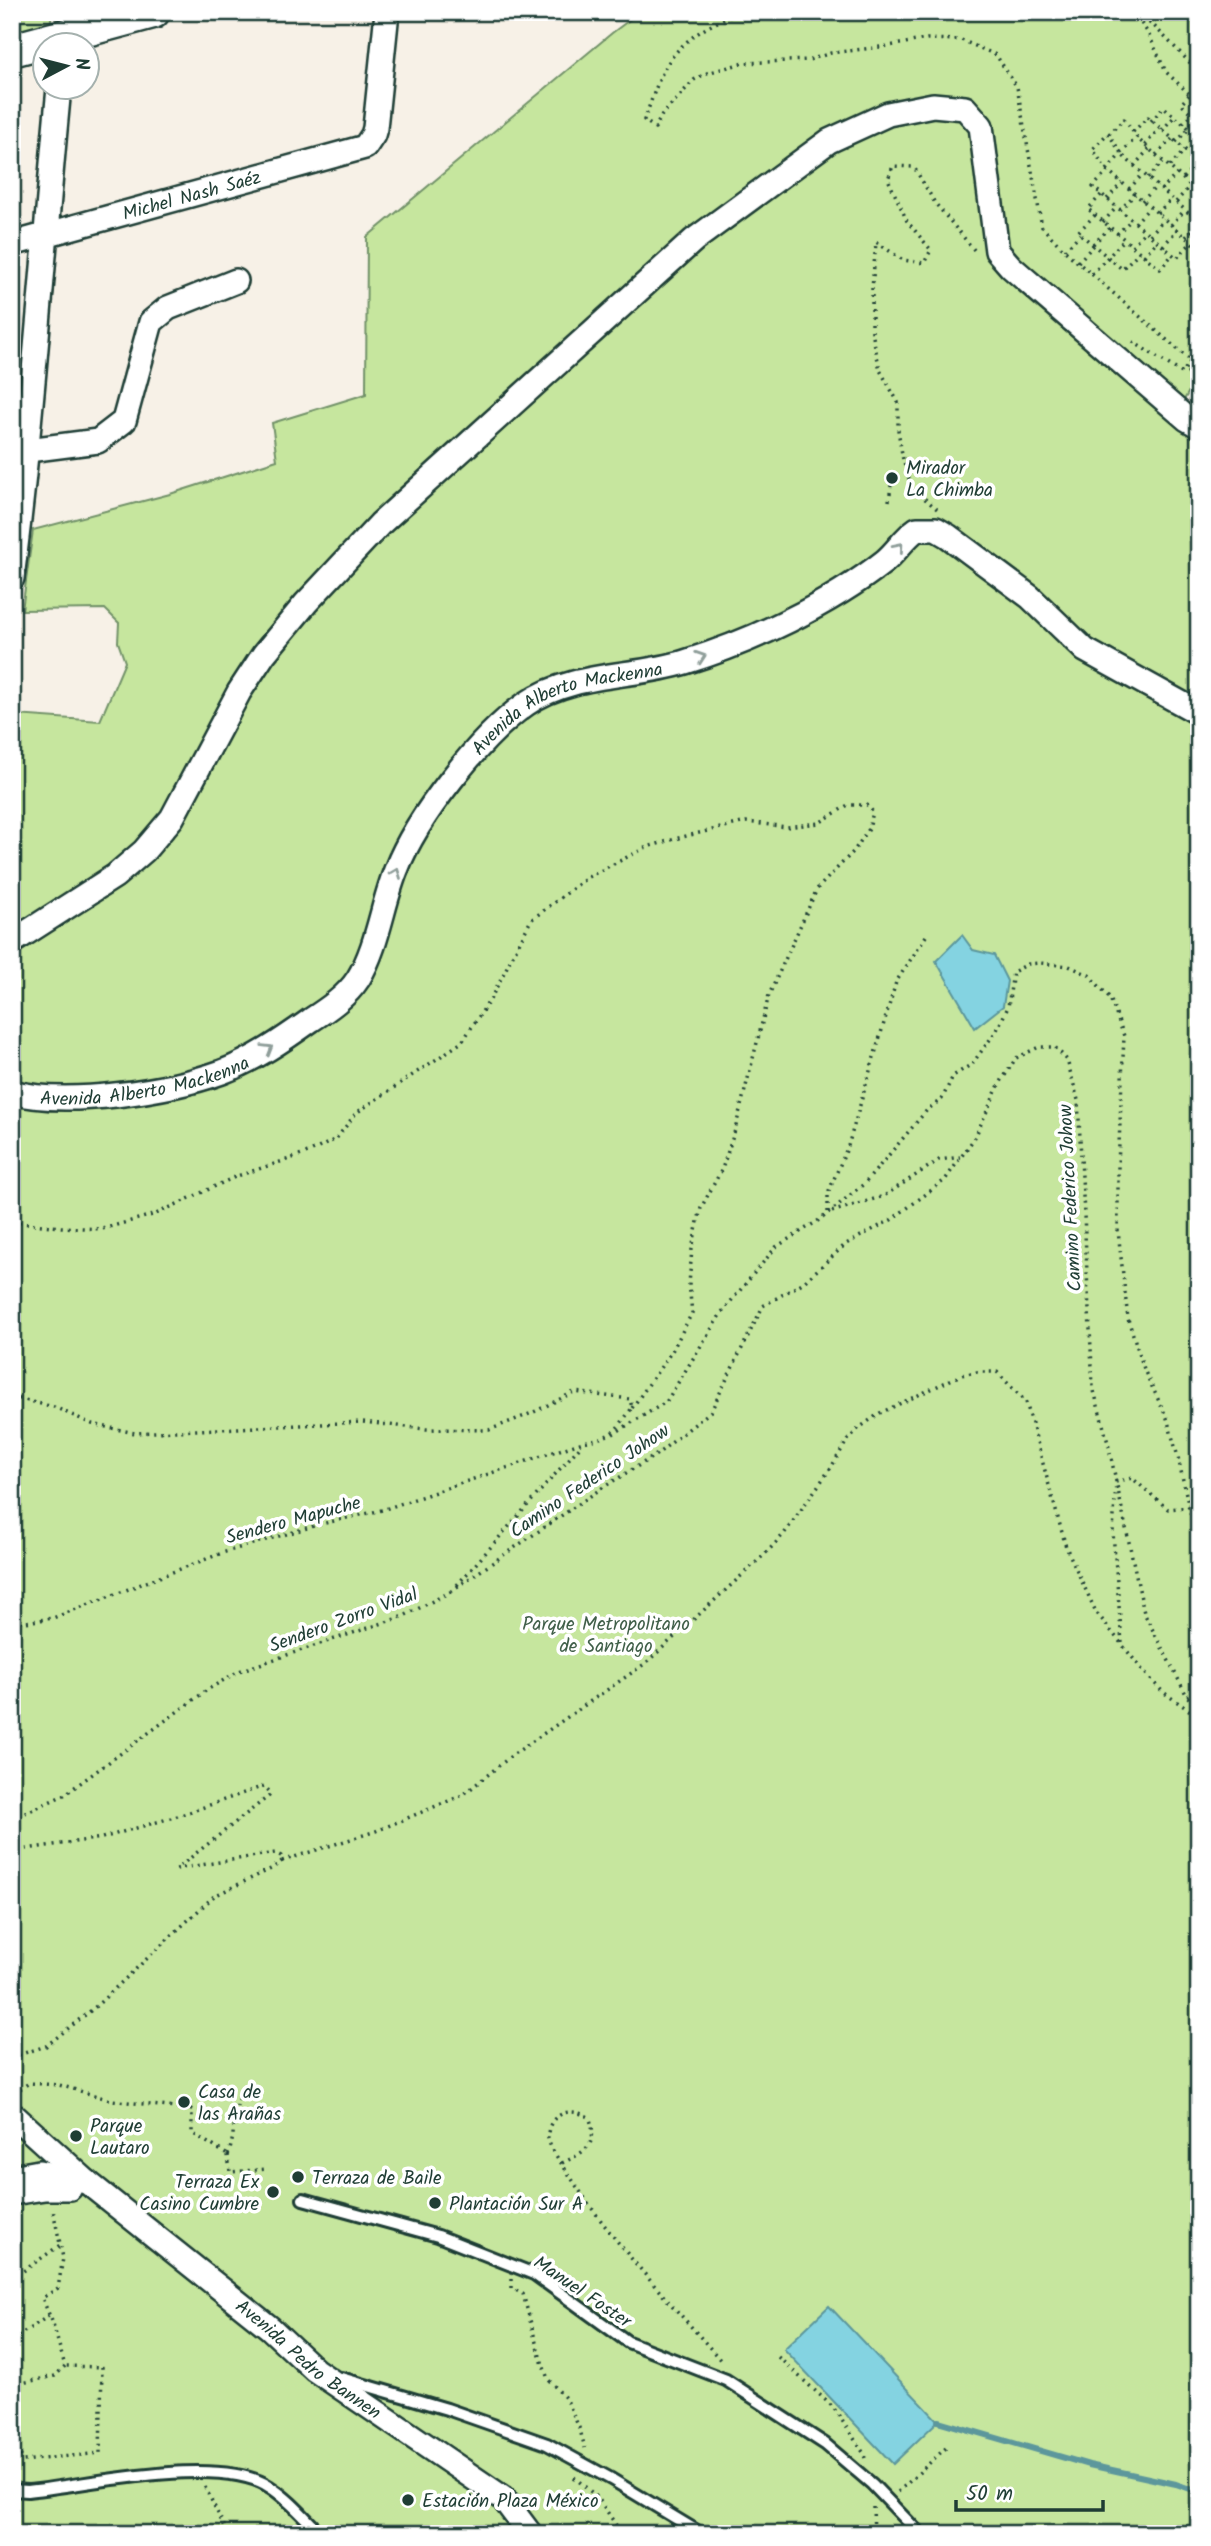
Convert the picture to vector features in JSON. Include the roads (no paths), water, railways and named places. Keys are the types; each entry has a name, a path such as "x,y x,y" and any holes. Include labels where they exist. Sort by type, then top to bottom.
{"main road":[{"path":"12,50 65,31 153,12"}],"street":[{"name":"Michel Nash Saéz","path":"12,244 354,152 369,143 375,128 387,12"},
{"path":"12,578 28,450 22,399 44,235 58,102"},
{"path":"12,942 115,876 144,851 172,818 239,692 264,654 306,603 380,524 694,240 829,141 888,114 933,104 965,108 981,126 997,251 1011,267 1193,422"},
{"path":"28,450 98,441 124,421 151,322 168,308 236,281"},
{"name":"Avenida Alberto Mackenna","path":"12,1092 50,1099 136,1091 187,1082 221,1072 265,1051 336,1003 357,980 371,952 396,870 411,838 468,760 505,719 530,701 559,688 585,680 636,674 684,663 759,634 813,607 856,581 892,554 909,534 917,529 936,529 948,536 1030,597 1085,650 1199,713"},
{"name":"Avenida Pedro Bannen","path":"12,2114 87,2188 218,2284 315,2370 503,2498 530,2534"},
{"name":"Avenida Pedro Bannen","path":"14,2182 32,2154 31,2131"},
{"name":"Avenida Pedro Bannen","path":"14,2182 39,2172 87,2188"}],"lane":[{"name":"Manuel Foster","path":"303,2199 438,2236 534,2274 628,2342 726,2380 825,2444 888,2501 919,2534"},
{"path":"315,2370 447,2409 547,2444 702,2534"},
{"path":"12,2490 28,2491 119,2478 199,2472 243,2474 269,2486 321,2534"}],"water":[{"path":"962,935 973,950 994,955 1007,981 1003,1006 975,1028 936,961"},
{"path":"829,2306 938,2421 893,2464 784,2349"}],"waterway":[{"path":"938,2421 1089,2465 1176,2484 1199,2492"}],"railway":[{"path":"1189,373 1199,356"}],"place":[{"name":"Mirador La Chimba","path":"892,478"},
{"name":"Casa de las Arañas","path":"184,2102"},
{"name":"Parque Lautaro","path":"76,2136"},
{"name":"Terraza de Baile","path":"298,2177"},
{"name":"Terraza Ex Casino Cumbre","path":"273,2192"},
{"name":"Plantación Sur A","path":"435,2203"},
{"name":"Estación Plaza México","path":"408,2500"}],"park label":[{"name":"Parque Metropolitano de Santiago","path":"606,1634"}]}
